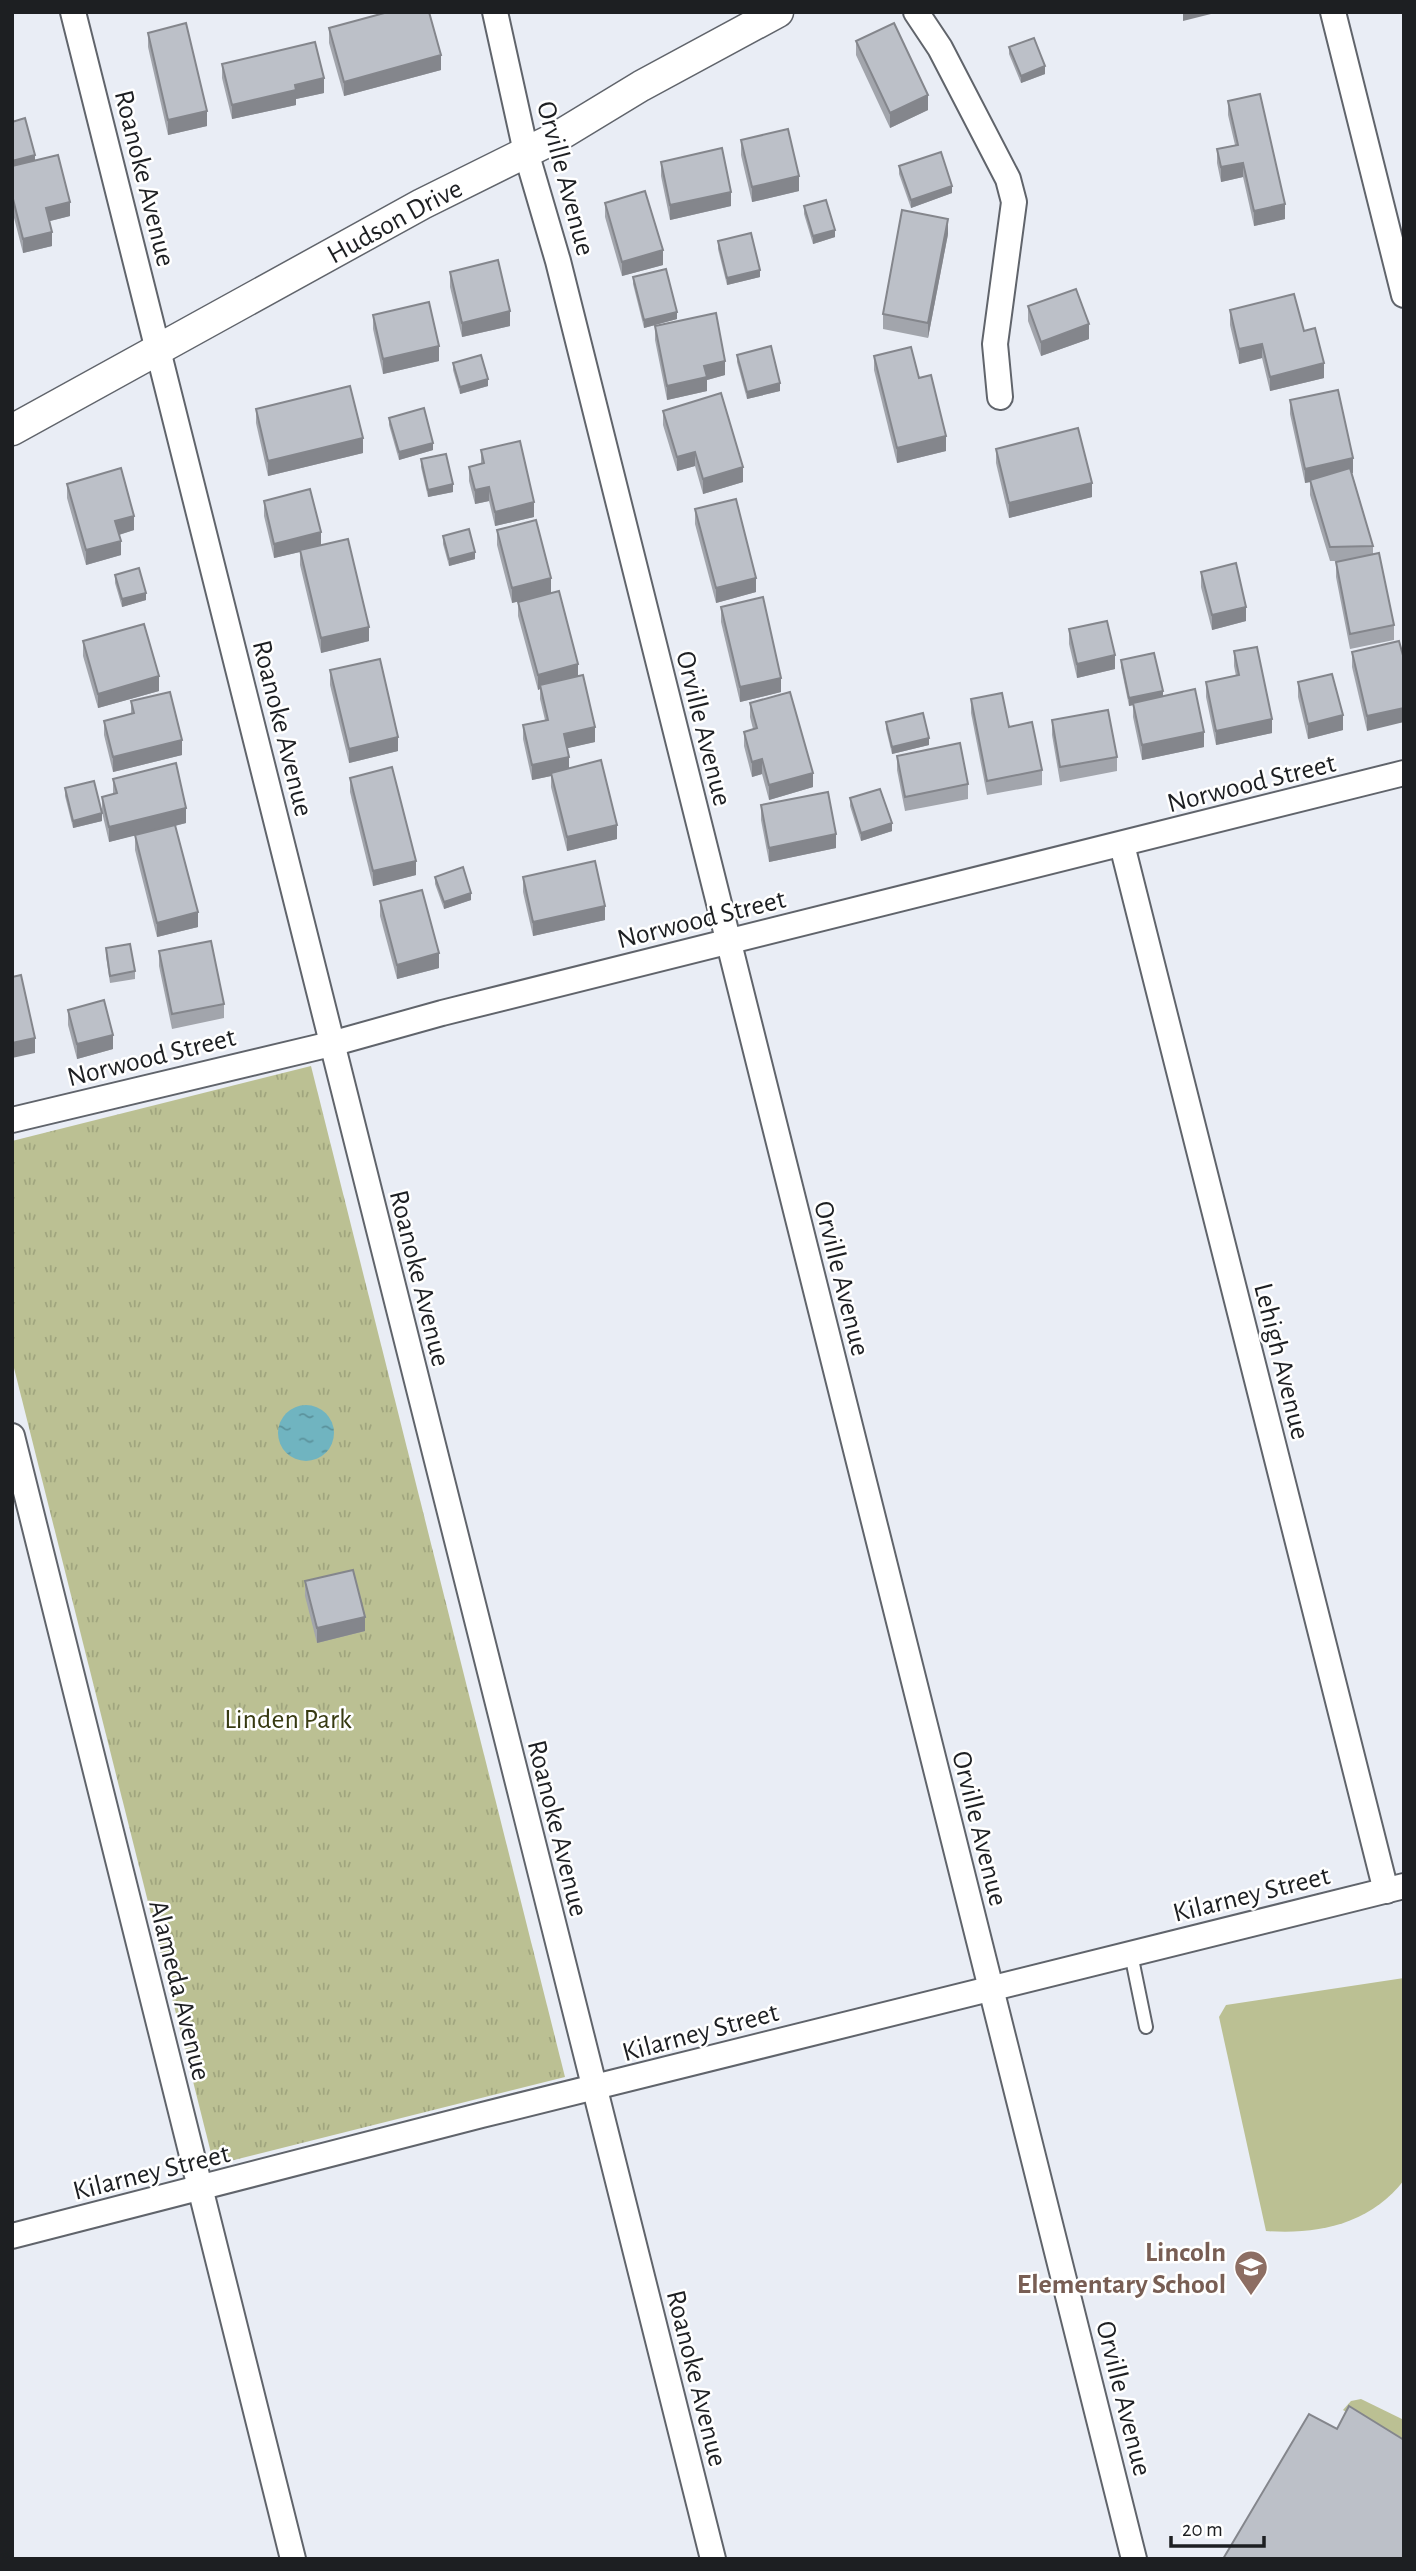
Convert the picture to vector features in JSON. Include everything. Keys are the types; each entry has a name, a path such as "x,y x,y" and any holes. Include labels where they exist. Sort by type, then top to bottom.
{"street":[{"name":"Roanoke Avenue","path":"74,12 713,2559"},
{"name":"Orville Avenue","path":"495,12 526,152 558,261 1135,2559"},
{"name":"Hudson Drive","path":"12,430 411,209 526,152 778,12"},
{"path":"916,12 940,48 1008,179 1014,202 995,344 1000,397"},
{"path":"1333,12 1404,295"},
{"name":"Norwood Street","path":"12,1120 331,1044 1404,773"},
{"name":"Lehigh Avenue","path":"1122,845 1395,1888"},
{"name":"Alameda Avenue","path":"12,1436 293,2559"},
{"name":"Kilarney Street","path":"12,2236 200,2190 482,2115 594,2090 1395,1888"}],"lane":[{"path":"1131,1954 1146,2027"}],"green space":[{"name":"Linden Park","path":"311,1066 565,2077 214,2165 12,1360 12,1141"},
{"path":"1404,1978 1404,2180 1376,2207 1342,2224 1304,2231 1266,2231 1219,2017 1226,2005"},
{"path":"1361,2399 1404,2420 1404,2446 1343,2410 1351,2401"}],"water":[{"path":"300,1405 312,1405 322,1409 330,1417 334,1433 330,1449 322,1457 312,1461 300,1461 290,1457 282,1449 278,1439 278,1427 282,1417 290,1409"}],"building":[{"path":"388,12 429,12 441,55 344,82 329,28"},
{"path":"186,23 207,111 168,120 148,33"},
{"path":"894,23 928,95 890,113 856,41"},
{"path":"1034,38 1045,66 1021,76 1009,47"},
{"path":"315,42 324,78 295,85 296,90 232,105 222,64"},
{"path":"1260,94 1285,204 1254,211 1243,163 1221,167 1217,149 1238,145 1228,101"},
{"path":"25,118 35,155 12,161 12,122"},
{"path":"788,129 799,176 752,187 741,140"},
{"path":"722,148 731,192 670,205 661,162"},
{"path":"941,152 952,186 911,200 899,166"},
{"path":"58,155 70,202 46,208 52,232 23,239 12,195 12,166"},
{"path":"645,191 663,250 622,262 605,203"},
{"path":"826,200 835,230 813,236 804,206"},
{"path":"902,210 948,219 928,323 883,314"},
{"path":"751,233 760,270 727,278 718,241"},
{"path":"498,260 510,311 462,323 450,272"},
{"path":"666,269 677,312 644,320 633,277"},
{"path":"1076,289 1089,324 1041,342 1028,306"},
{"path":"1294,294 1304,331 1315,328 1324,363 1270,377 1262,344 1239,349 1230,310"},
{"path":"429,302 439,346 383,359 373,315"},
{"path":"716,313 725,361 704,366 707,377 667,386 655,326"},
{"path":"771,346 780,383 747,392 737,355"},
{"path":"911,347 919,378 931,375 946,436 897,448 874,356"},
{"path":"481,355 488,379 460,387 453,363"},
{"path":"350,386 363,438 268,461 256,409"},
{"path":"1338,390 1353,458 1305,469 1290,400"},
{"path":"721,393 743,467 703,479 695,452 677,457 663,411"},
{"path":"424,408 433,443 399,452 389,418"},
{"path":"1078,428 1092,483 1009,503 996,449"},
{"path":"520,441 534,502 495,512 489,487 475,490 469,467 484,463 481,450"},
{"path":"446,454 453,484 428,490 421,459"},
{"path":"121,468 134,516 115,521 121,541 86,550 67,484"},
{"path":"1350,468 1373,546 1330,547 1310,480"},
{"path":"310,489 321,532 274,544 264,501"},
{"path":"736,499 756,578 716,588 695,509"},
{"path":"536,520 551,578 512,588 497,530"},
{"path":"469,529 475,552 449,559 443,536"},
{"path":"348,539 369,627 321,638 300,550"},
{"path":"1379,553 1394,625 1350,634 1336,562"},
{"path":"1236,563 1246,607 1212,615 1201,572"},
{"path":"139,568 146,593 122,599 115,575"},
{"path":"559,591 578,664 538,675 518,602"},
{"path":"763,597 781,678 740,687 721,607"},
{"path":"1107,621 1115,655 1077,664 1069,629"},
{"path":"144,624 159,676 98,694 83,641"},
{"path":"1399,641 1404,659 1404,708 1367,716 1352,652"},
{"path":"1257,647 1272,719 1216,731 1206,682 1239,675 1234,651"},
{"path":"1154,653 1163,691 1129,698 1121,660"},
{"path":"380,659 398,737 349,749 330,670"},
{"path":"1332,674 1343,715 1308,724 1298,682"},
{"path":"583,675 595,727 564,734 569,757 532,765 523,725 548,720 540,685"},
{"path":"1195,689 1204,732 1142,745 1133,703"},
{"path":"170,692 182,740 113,757 104,721 134,713 131,701"},
{"path":"790,692 813,773 769,785 762,759 752,762 744,732 757,728 750,703"},
{"path":"1002,693 1009,727 1032,722 1042,770 987,781 971,699"},
{"path":"1108,710 1117,757 1060,767 1052,720"},
{"path":"923,713 929,738 892,747 886,722"},
{"path":"960,743 968,784 905,797 897,756"},
{"path":"601,760 617,825 567,837 551,773"},
{"path":"176,763 186,808 109,827 102,797 117,793 113,779"},
{"path":"392,767 416,861 373,871 350,778"},
{"path":"94,781 102,813 73,821 65,788"},
{"path":"880,789 892,823 861,833 850,798"},
{"path":"828,792 836,834 769,848 761,805"},
{"path":"175,825 198,912 157,923 135,835"},
{"path":"595,861 605,906 533,922 523,877"},
{"path":"463,867 471,893 444,902 435,877"},
{"path":"422,890 439,953 397,965 380,901"},
{"path":"211,941 224,1004 172,1014 159,951"},
{"path":"130,944 135,971 110,976 106,948"},
{"path":"21,975 35,1038 12,1043 12,977"},
{"path":"104,1000 113,1035 77,1044 68,1010"},
{"path":"353,1570 365,1617 317,1628 305,1581"},
{"path":"1349,2406 1404,2440 1404,2559 1223,2559 1309,2414 1337,2429"}],"place":[{"name":"Lincoln Elementary School","path":"1251,2297"}]}
